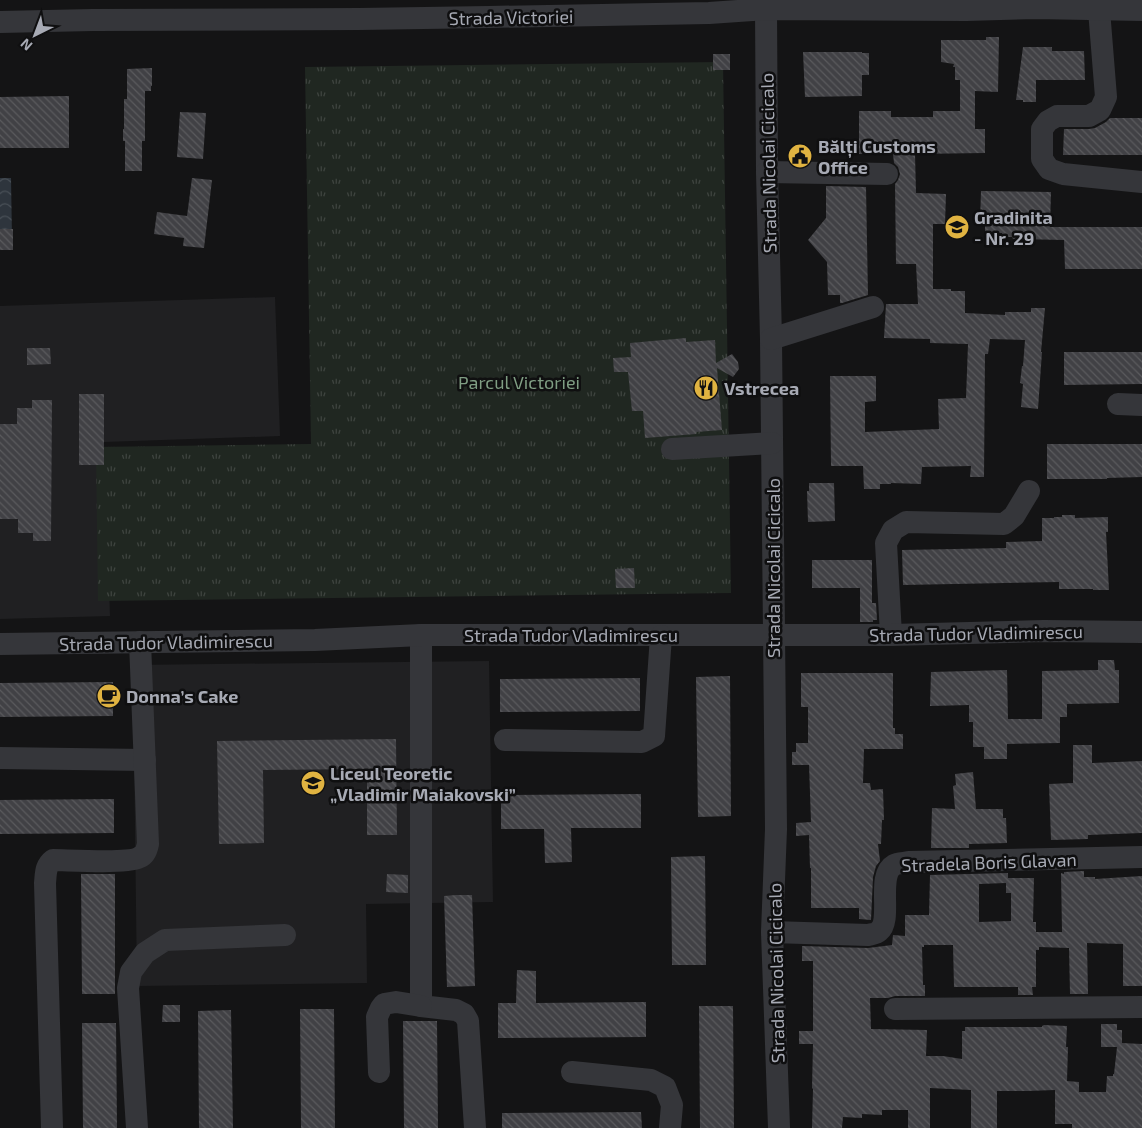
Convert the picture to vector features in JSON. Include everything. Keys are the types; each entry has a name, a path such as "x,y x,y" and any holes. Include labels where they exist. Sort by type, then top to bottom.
{"street":[{"name":"Strada Victoriei","path":"0,22 94,10 490,18 966,5 1099,10 1139,7"},
{"name":"Strada Nicolai Cicicalo","path":"766,9 776,829 772,932 779,1128"},
{"path":"1099,10 1106,97 1100,110 1089,116 1057,116 1048,120 1042,128 1042,159 1049,169 1063,174 1142,182"},
{"path":"767,172 887,174"},
{"path":"771,339 873,307"},
{"path":"1118,404 1142,405"},
{"path":"672,448 772,443"},
{"path":"891,635 886,543 893,530 906,522 1004,524 1014,516 1029,491"},
{"name":"Strada Tudor Vladimirescu","path":"0,644 315,640 421,635 661,636 773,634 891,635 1044,631 1142,632"},
{"path":"421,635 421,1006"},
{"path":"505,740 642,742 654,736 661,636"},
{"path":"52,1128 46,868 53,860 118,861 139,858 145,852 148,844 140,642"},
{"path":"0,758 145,760"},
{"name":"Stradela Boris Glavan","path":"772,932 868,935 877,933 881,930 884,922 886,878 889,869 894,864 909,862 1142,858"},
{"path":"136,1128 128,988 131,972 145,953 165,940 285,935"},
{"path":"379,1072 377,1016 384,1004 396,1002 456,1010 464,1014 468,1021 475,1128"},
{"path":"895,1009 1142,1006"},
{"path":"572,1072 651,1080 665,1087 672,1105 670,1128"}],"shaded area":[{"path":"275,297 280,436 104,442 110,616 0,619 0,306"},
{"name":"Liceul Teoretic „Vladimir Maiakovski”","path":"489,661 493,902 366,904 367,983 137,986 133,665"}],"green space":[{"name":"Parcul Victoriei","path":"723,62 731,593 98,601 96,447 311,444 305,67"}],"water":[{"path":"0,178 11,178 12,239 0,240"}],"building":[{"path":"986,37 999,37 998,92 975,91 975,129 985,129 985,153 915,154 916,193 946,194 945,224 933,224 933,289 965,291 965,313 1005,315 1005,312 1031,312 1031,308 1045,308 1038,409 1021,407 1023,384 1020,383 1025,340 990,339 988,354 985,354 984,477 970,477 971,466 922,467 921,484 891,483 880,484 880,489 864,489 863,466 831,466 830,376 876,376 876,401 865,402 865,432 939,429 938,399 966,398 968,344 930,343 930,339 884,338 886,304 918,304 916,264 896,264 895,184 900,174 898,167 894,163 893,154 859,154 859,111 891,111 891,117 933,117 933,111 960,111 960,80 955,80 954,64 941,62 941,40 986,40"},
{"path":"1023,47 1052,47 1052,51 1084,51 1085,80 1036,80 1036,102 1016,100"},
{"path":"803,52 869,53 869,75 862,75 862,96 805,97"},
{"path":"713,54 730,54 730,70 713,70"},
{"path":"152,68 151,91 145,91 145,141 142,141 142,171 125,171 123,129 124,99 127,99 127,69"},
{"path":"69,96 69,148 0,148 0,97"},
{"path":"180,112 206,113 203,159 177,157"},
{"path":"1110,118 1142,118 1142,155 1063,155 1064,129 1095,128"},
{"path":"192,178 212,180 204,248 183,246 184,238 154,234 157,212 187,216"},
{"path":"826,186 866,187 868,295 842,303 840,303 840,295 828,295 827,262 808,240 826,218"},
{"path":"981,191 1051,192 1050,227 1142,227 1142,269 1065,269 1064,240 1013,239 1012,237 1002,237 1002,233 985,234 985,223 980,223"},
{"path":"0,229 13,229 13,250 0,250"},
{"path":"686,338 686,342 715,340 716,363 732,354 738,362 739,369 733,377 717,368 722,430 645,438 643,411 632,411 628,372 614,372 613,358 631,357 630,343"},
{"path":"27,348 50,348 51,364 27,365"},
{"path":"1064,352 1142,352 1142,384 1064,385"},
{"path":"79,394 104,394 104,465 79,465"},
{"path":"32,400 52,400 51,541 33,541 33,533 18,533 18,519 0,519 0,424 17,424 17,408 32,408"},
{"path":"1047,444 1142,444 1142,477 1047,479"},
{"path":"809,483 834,483 835,521 808,522 807,491 809,491"},
{"path":"1062,515 1075,515 1075,518 1108,517 1108,532 1106,532 1109,590 1059,589 1059,582 903,585 902,550 1006,548 1006,542 1042,541 1042,518 1062,517"},
{"path":"812,560 872,560 872,603 876,603 877,620 873,620 873,622 860,622 860,588 812,588"},
{"path":"634,568 635,588 616,588 615,569"},
{"path":"1098,660 1114,660 1115,670 1119,670 1119,703 1067,704 1067,717 1060,717 1060,743 1007,744 1007,759 984,759 984,747 973,747 973,722 969,722 969,705 930,706 931,672 1007,670 1008,719 1042,719 1042,671 1098,670"},
{"path":"801,673 893,673 893,728 895,728 895,734 903,734 903,749 864,749 863,783 870,783 871,790 883,789 884,820 882,820 881,844 878,844 880,861 876,866 873,877 871,920 859,919 859,908 811,908 809,835 796,836 796,823 811,822 809,765 792,765 792,752 796,752 796,743 808,743 808,707 801,707"},
{"path":"730,676 731,816 698,817 696,677"},
{"path":"640,678 640,711 500,712 500,679"},
{"path":"113,682 113,716 0,717 0,683"},
{"path":"396,739 397,835 367,835 367,769 263,770 264,843 219,844 217,741"},
{"path":"1073,745 1092,745 1092,763 1142,761 1142,833 1088,835 1088,839 1051,840 1049,784 1073,783"},
{"path":"973,772 976,809 1003,809 1003,818 1006,818 1007,843 969,844 969,848 931,848 932,808 955,809 953,786 956,785 955,774"},
{"path":"641,794 641,828 571,828 572,862 545,863 544,829 501,829 501,795"},
{"path":"114,799 114,833 0,834 0,800"},
{"path":"705,856 706,965 672,965 671,857"},
{"path":"1084,871 1084,877 1095,877 1095,879 1142,876 1142,986 1123,986 1123,944 1087,943 1088,994 1070,994 1069,948 1039,947 1039,950 1036,950 1036,987 1032,987 1033,995 1018,995 1018,987 954,987 953,945 924,945 922,947 925,996 870,998 871,1029 927,1030 926,1056 962,1059 962,1031 965,1031 965,1027 1067,1026 1067,1081 1079,1082 1079,1092 1106,1092 1107,1076 1113,1076 1114,1074 1117,1047 1101,1047 1101,1024 1117,1024 1117,1030 1122,1030 1122,1043 1142,1044 1142,1128 1072,1128 1072,1124 1055,1124 1055,1090 997,1091 997,1128 971,1128 971,1090 930,1088 930,1128 908,1128 908,1110 882,1110 882,1115 862,1114 862,1118 843,1117 842,1128 812,1128 813,1044 799,1044 799,1031 813,1031 813,961 802,961 802,946 868,948 892,945 893,935 905,936 905,915 929,915 930,875 1008,873 1008,878 1034,878 1033,922 1036,922 1036,932 1062,932 1061,873 1064,874 1064,872","holes":["1006,883 1006,893 1011,893 1011,921 979,922 979,884"]},
{"path":"81,874 115,874 115,994 82,994"},
{"path":"387,874 408,875 408,893 386,892"},
{"path":"472,895 475,986 447,987 444,896"},
{"path":"517,970 536,971 536,1003 646,1002 646,1037 498,1038 498,1003 516,1003"},
{"path":"163,1005 180,1005 180,1022 162,1022"},
{"path":"699,1006 733,1006 734,1128 700,1128"},
{"path":"300,1009 334,1009 335,1128 301,1128"},
{"path":"231,1010 233,1128 199,1128 198,1011"},
{"path":"403,1021 437,1021 438,1128 404,1128"},
{"path":"82,1023 116,1023 117,1128 83,1128"},
{"path":"641,1112 642,1128 502,1128 502,1113"}],"place":[{"name":"Bălți Customs Office","path":"800,156"},
{"name":"Gradinita - Nr. 29","path":"957,227"},
{"name":"Vstrecea","path":"706,388"},
{"name":"Donna’s Cake","path":"109,696"},
{"name":"Liceul Teoretic „Vladimir Maiakovski”","path":"313,783"}]}
